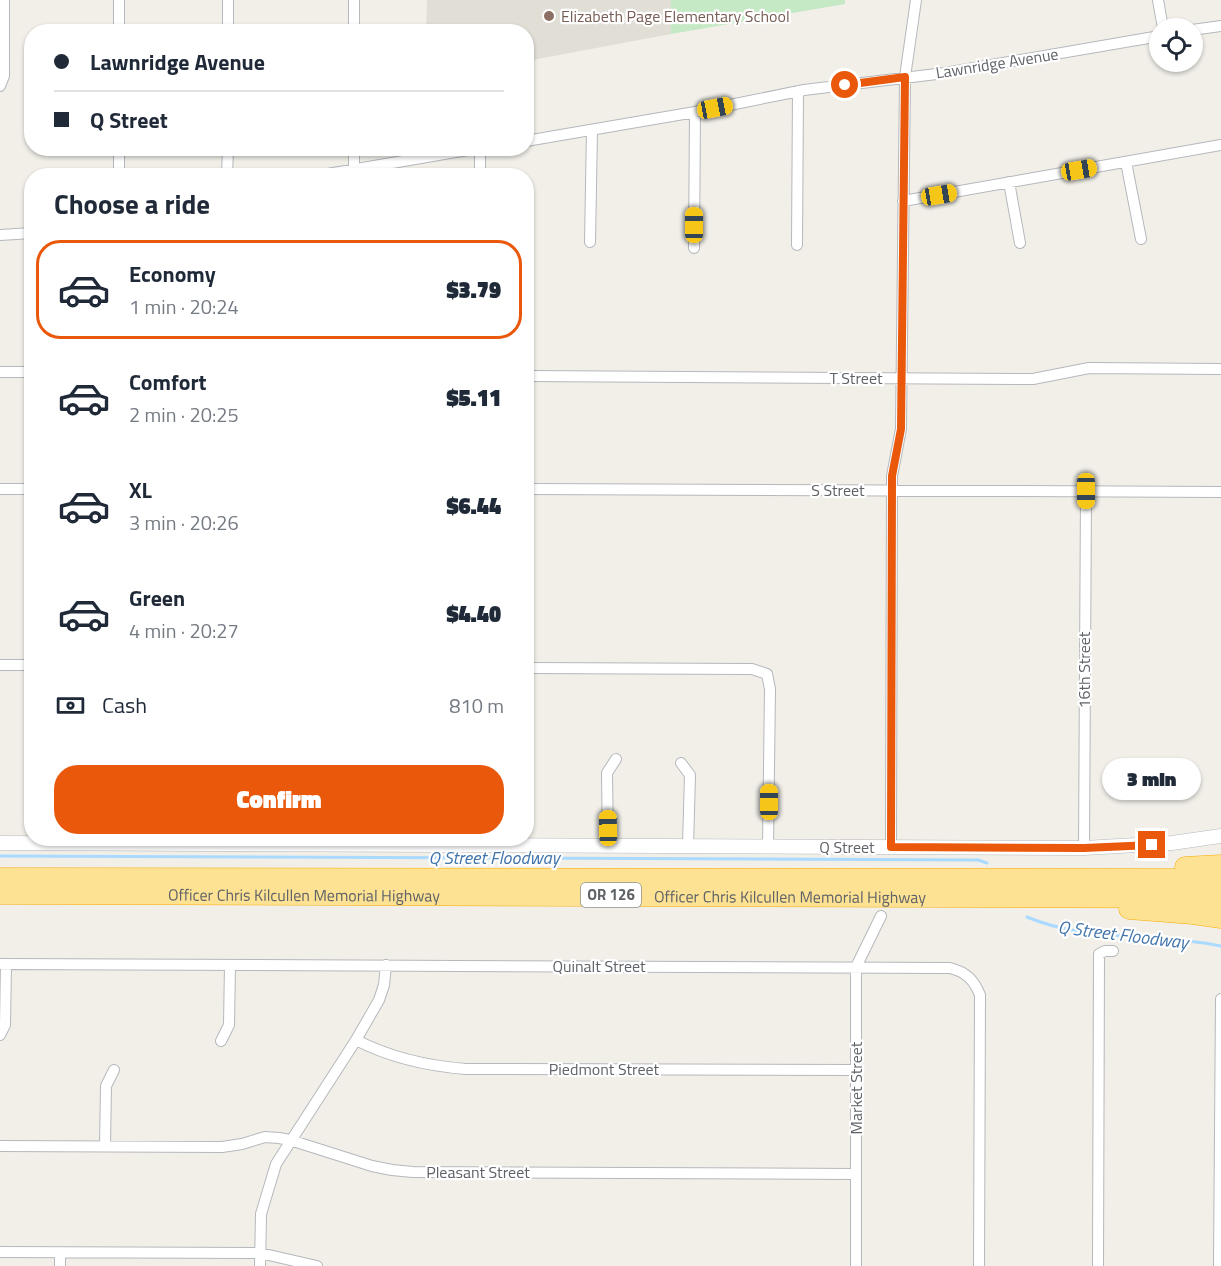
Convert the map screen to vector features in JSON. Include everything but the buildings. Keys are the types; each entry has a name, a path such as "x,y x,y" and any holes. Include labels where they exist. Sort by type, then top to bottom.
{"highway":[{"path":"1088,879 1112,871 1221,865"},
{"name":"Officer Chris Kilcullen Memorial Highway","path":"0,878 1221,879"},
{"name":"Officer Chris Kilcullen Memorial Highway","path":"0,894 1221,898"},
{"path":"1074,896 1106,907 1221,918"}],"street":[{"path":"0,86 4,76 4,0"},
{"path":"119,0 119,24"},
{"path":"228,0 228,24"},
{"path":"354,0 354,24"},
{"path":"891,847 892,476 901,429 905,77 916,0"},
{"path":"1158,0 1161,18"},
{"path":"1203,28 1221,26"},
{"name":"Lawnridge Avenue","path":"534,140 798,91 945,73 1149,38"},
{"path":"797,245 798,91"},
{"path":"694,112 694,248"},
{"path":"590,242 592,130"},
{"path":"903,201 1221,145"},
{"path":"375,168 438,156"},
{"path":"1126,162 1141,239"},
{"path":"1009,182 1020,243"},
{"path":"0,235 24,233"},
{"name":"T Street","path":"534,376 1033,379 1089,368 1221,369"},
{"path":"0,372 24,372"},
{"path":"0,489 24,489"},
{"name":"S Street","path":"534,489 1221,492"},
{"name":"16th Street","path":"1084,848 1086,491"},
{"path":"0,665 24,665"},
{"path":"534,668 752,669 767,674 770,689 768,847"},
{"path":"608,847 607,773 616,759"},
{"path":"681,763 690,775 688,846"},
{"name":"Q Street","path":"534,846 1084,848 1152,845 1221,836"},
{"name":"Q Street","path":"0,843 24,843"},
{"name":"Market Street","path":"856,1266 856,967 881,916"},
{"path":"1098,1266 1099,954 1113,951"},
{"name":"Quinalt Street","path":"0,1035 5,1025 3,964 950,968 968,975 975,983 980,995 979,1266"},
{"path":"221,1041 229,1025 230,964"},
{"path":"260,1266 261,1214 276,1164 379,1000 384,985 386,965"},
{"path":"1219,1266 1221,999"},
{"name":"Piedmont Street","path":"356,1040 403,1059 432,1066 466,1069 856,1070"},
{"path":"105,1146 106,1086 114,1070"},
{"name":"Pleasant Street","path":"0,1146 222,1147 265,1137 290,1140 372,1166 403,1171 856,1174"},
{"path":"0,1252 260,1253 317,1266"},
{"path":"60,1252 60,1266"}],"shaded area":[{"name":"Elizabeth Page Elementary School","path":"427,0 671,0 671,34 534,60 534,24 426,24"}],"green space":[{"path":"671,0 845,0 845,4 671,34"}],"waterway":[{"name":"Q Street Floodway","path":"0,856 978,860 987,863"},
{"name":"Q Street Floodway","path":"1027,917 1074,931 1172,939 1221,946"}],"place":[{"name":"Elizabeth Page Elementary School","path":"549,16"}],"route":[{"path":"845,85 905,77 901,429 892,476 891,847 1084,848 1152,845"}]}
